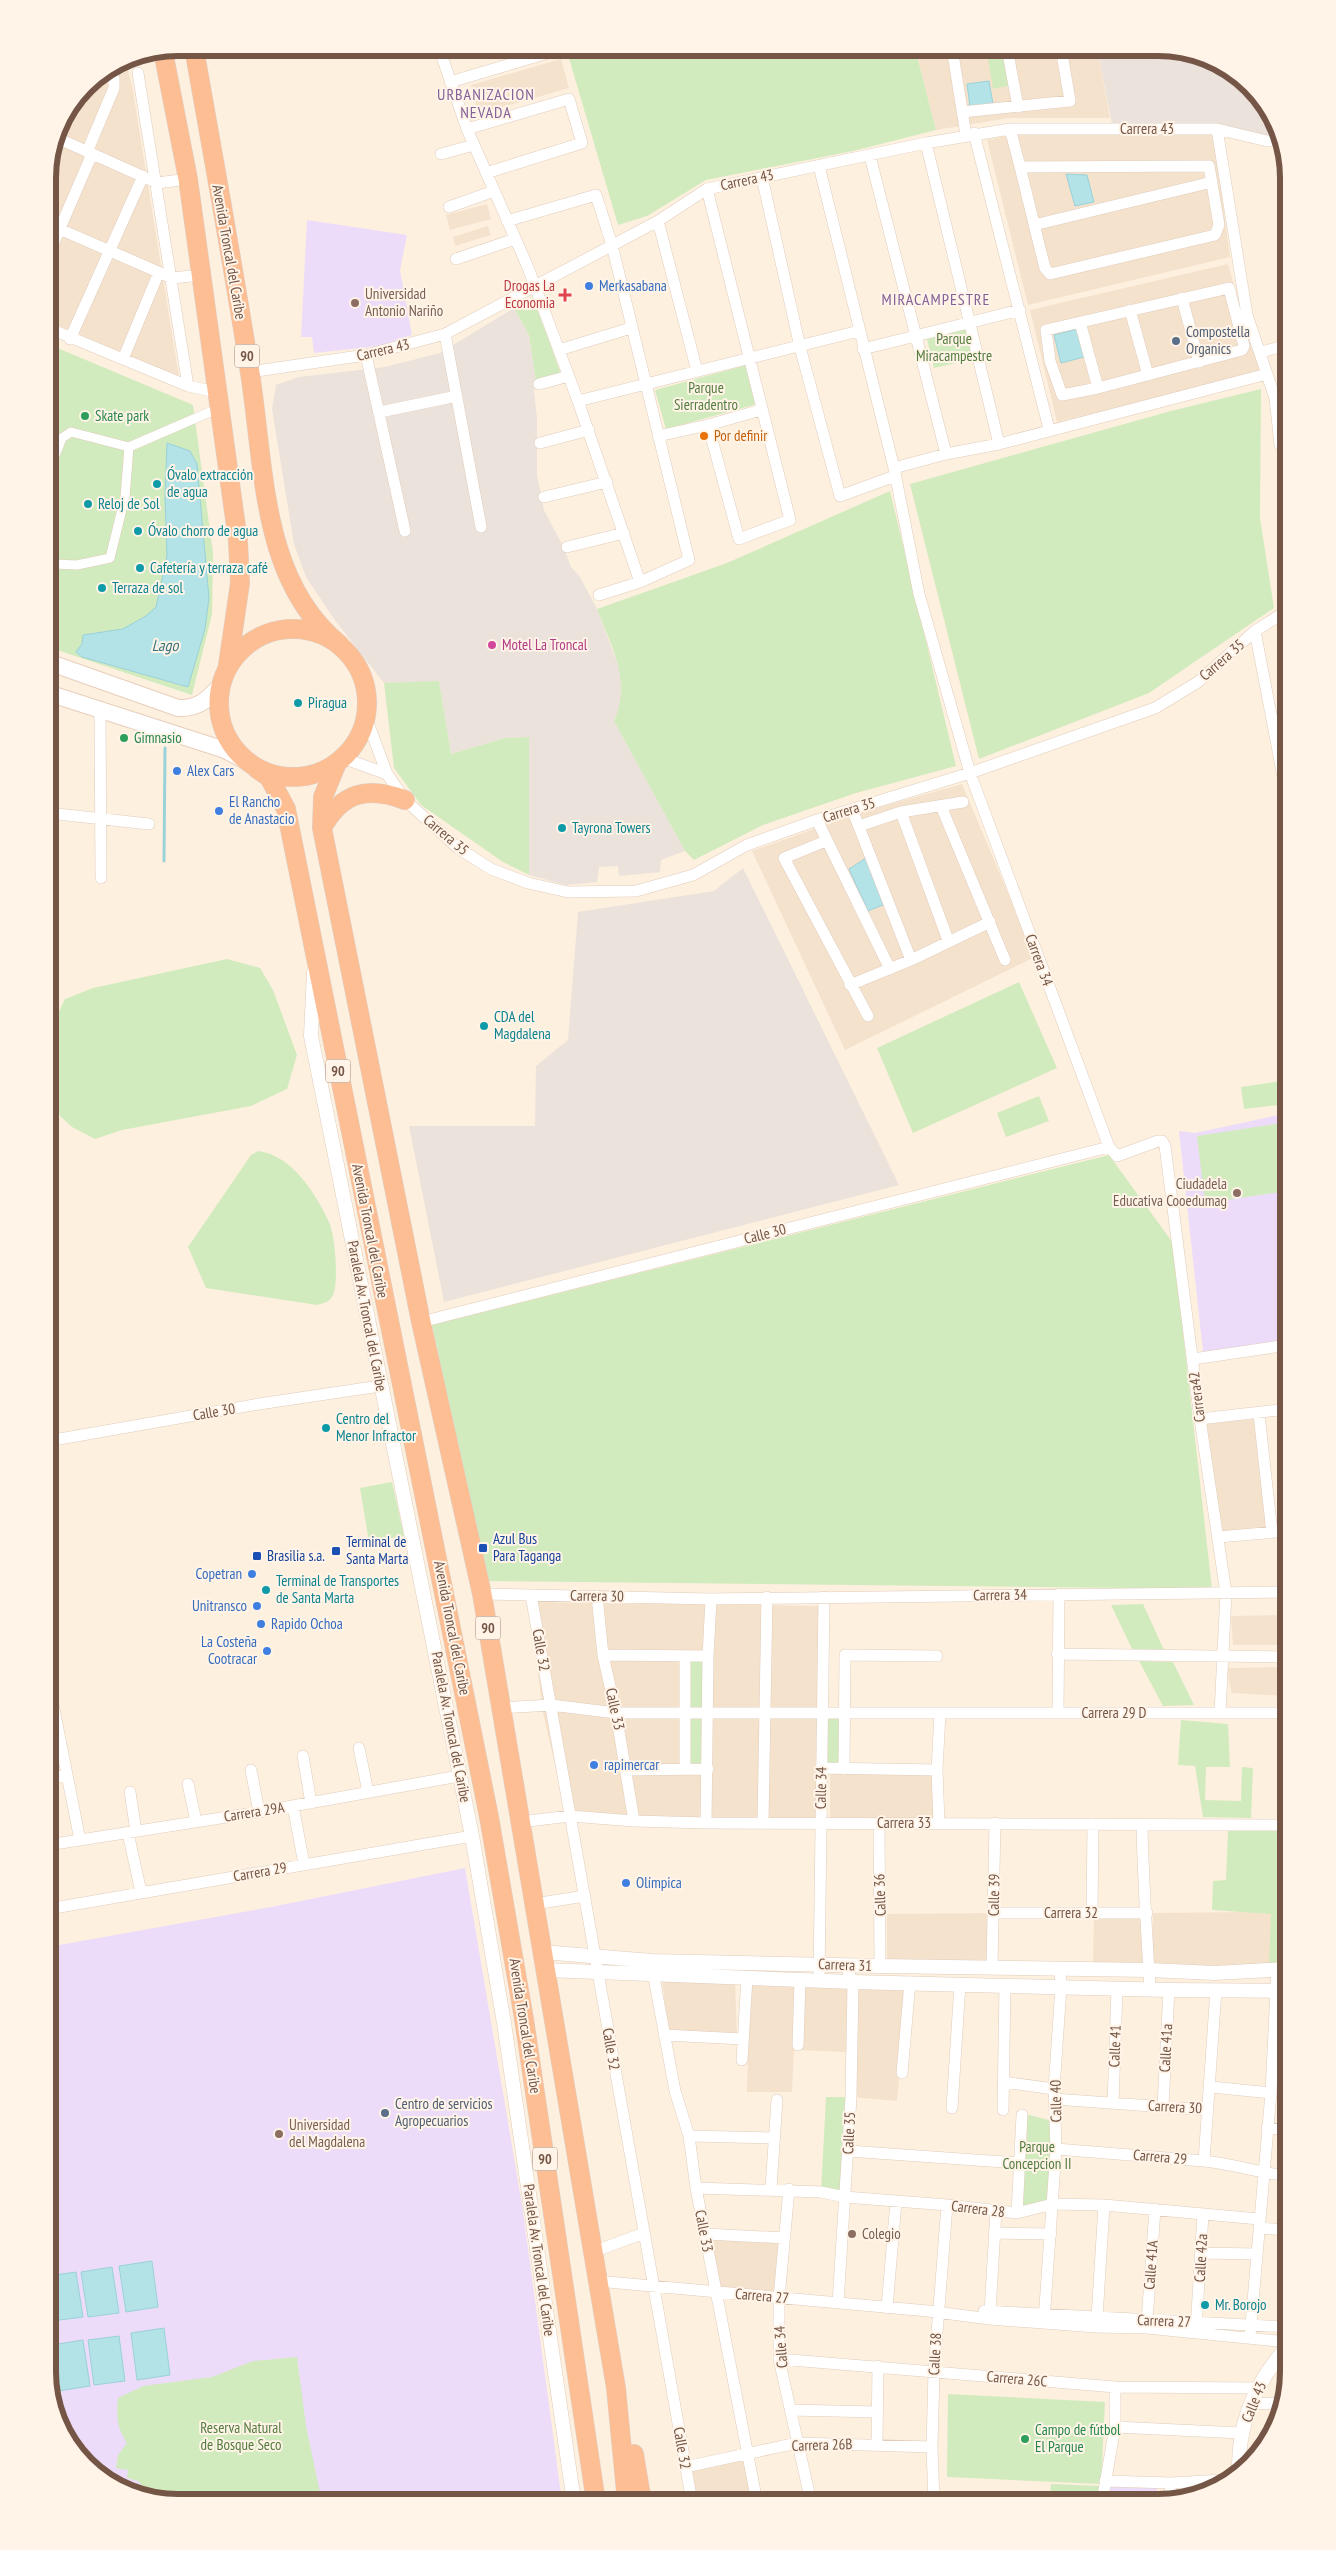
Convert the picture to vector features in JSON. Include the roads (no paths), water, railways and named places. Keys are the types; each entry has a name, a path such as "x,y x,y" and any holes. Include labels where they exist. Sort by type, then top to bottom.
{"highway":[{"name":"Avenida Troncal del Caribe","path":"195,56 250,372 269,510 278,548 291,582 308,612 321,630 340,645"},
{"name":"Avenida Troncal del Caribe","path":"163,57 188,180 238,541 240,583 228,665"},
{"path":"280,629 312,630 340,645 359,668 367,700 366,717 353,746 340,761 324,771 298,778 270,774 251,765 236,751 222,727 218,707 220,686 228,665 250,641 280,629"},
{"name":"Avenida Troncal del Caribe","path":"340,761 323,797 322,828 421,1322 482,1594 616,2388 626,2493"},
{"name":"Avenida Troncal del Caribe","path":"251,765 269,778 286,809 401,1382 421,1470 489,1817 524,2019 595,2493"},
{"path":"322,828 330,813 342,802 357,795 374,792 405,800"},
{"path":"616,2388 633,2444 641,2493"}],"main road":[{"path":"57,665 178,708 192,709 205,702 220,686"},
{"path":"57,696 225,750 251,765"}],"street":[{"path":"442,56 467,129 515,239 569,376 640,582"},
{"path":"450,82 537,56"},
{"path":"948,57 962,112 1020,310 1049,429"},
{"path":"953,57 956,84"},
{"path":"1009,57 1018,107"},
{"path":"962,112 1070,101 1063,57"},
{"path":"138,73 188,386"},
{"path":"57,237 114,88 112,76"},
{"path":"467,129 569,98 582,143 486,173"},
{"name":"Carrera 43","path":"250,372 366,355 445,334 658,221 707,189 970,134 1010,129 1217,130 1274,141"},
{"path":"1010,129 1045,268 1050,274 1215,236 1220,225 1211,169 1205,164 1020,168"},
{"path":"1217,130 1247,315 1268,374 1280,424"},
{"path":"62,141 157,183 188,180"},
{"path":"926,143 999,444"},
{"path":"440,154 474,146"},
{"path":"870,156 946,454"},
{"name":"Carrera 34","path":"819,166 895,472 919,594 970,773 1109,1147"},
{"path":"70,338 143,176"},
{"path":"762,177 800,347 840,496 895,472 946,454 999,444 1049,429 1268,374"},
{"path":"1034,225 1212,182"},
{"path":"707,189 747,357 790,520 739,539 708,425"},
{"path":"448,207 494,191"},
{"path":"507,220 596,195 612,245 688,560 640,582 599,595"},
{"path":"658,221 697,371"},
{"path":"57,228 172,278 201,275"},
{"path":"456,258 515,239"},
{"path":"123,359 159,272"},
{"path":"1230,289 1243,348 1199,362 1098,388 1062,395 1050,361 1046,330 1182,298 1230,289"},
{"path":"1182,298 1199,362"},
{"path":"864,349 1020,310"},
{"path":"1130,310 1148,375"},
{"path":"1080,322 1098,388"},
{"path":"559,350 631,328"},
{"path":"578,401 747,357 800,347 859,331"},
{"path":"57,332 188,386 217,400"},
{"path":"445,334 481,526"},
{"path":"1261,352 1280,347"},
{"path":"366,355 405,531"},
{"path":"1034,365 1050,361"},
{"path":"539,384 569,376"},
{"path":"380,412 457,396"},
{"path":"1275,398 1280,397"},
{"path":"57,451 62,438 71,432 129,447 217,400"},
{"path":"658,436 708,425 761,410"},
{"path":"540,443 588,430"},
{"path":"57,564 76,565 110,558 125,497 129,447"},
{"path":"544,497 607,482"},
{"path":"567,547 624,533"},
{"name":"Carrera 35","path":"366,717 387,774 405,800 458,848 491,869 528,883 568,892 636,891 693,875 747,845 817,820 970,773 1155,708 1198,682 1255,631 1280,615"},
{"path":"1255,631 1273,723 1280,749"},
{"path":"100,710 101,878"},
{"path":"1273,723 1280,721"},
{"path":"340,761 387,774"},
{"path":"859,826 901,812 963,802"},
{"path":"941,806 1005,960"},
{"path":"852,809 911,960"},
{"path":"901,812 948,940"},
{"path":"57,814 149,824"},
{"path":"817,820 890,968"},
{"path":"826,841 784,858 868,1016"},
{"path":"850,985 911,960 948,940 990,922"},
{"name":"Paralela Av. Troncal del Caribe","path":"314,956 311,1036 380,1386 449,1714 459,1776 472,1836 504,2023 573,2493"},
{"name":"Carrera42","path":"1109,1147 1117,1156 1158,1141 1162,1141 1165,1146 1200,1419 1226,1593 1220,1713"},
{"name":"Calle 30","path":"421,1322 1109,1147"},
{"path":"1193,1358 1280,1346"},
{"name":"Calle 30","path":"56,1440 260,1404 380,1386"},
{"path":"1200,1419 1280,1411"},
{"path":"1259,1414 1272,1533"},
{"path":"1218,1537 1280,1532"},
{"name":"Carrera 34","path":"711,1598 1280,1592"},
{"name":"Carrera 30","path":"482,1594 711,1598"},
{"path":"1058,1713 1059,1594"},
{"name":"Calle 32","path":"531,1595 690,2494"},
{"name":"Calle 33","path":"597,1596 602,1654 616,1712 634,1821"},
{"path":"763,1822 767,1597"},
{"name":"Calle 34","path":"819,1980 824,1597"},
{"path":"706,1823 708,1656 711,1598"},
{"path":"602,1654 708,1656"},
{"path":"1057,1654 1280,1657"},
{"path":"844,1769 845,1655 937,1656"},
{"path":"685,1656 685,1769"},
{"name":"Carrera 29 D","path":"501,1708 551,1705 616,1712 1280,1713"},
{"path":"939,1823 937,1770 940,1713"},
{"path":"56,1723 80,1840"},
{"path":"359,1748 368,1792"},
{"path":"303,1756 311,1803"},
{"path":"821,1768 937,1770"},
{"path":"627,1770 708,1769"},
{"path":"251,1770 259,1812"},
{"path":"56,1777 66,1775"},
{"name":"Carrera 29A","path":"56,1844 259,1812 459,1776"},
{"path":"188,1784 196,1821"},
{"path":"130,1792 132,1832 141,1892"},
{"path":"293,1806 304,1864"},
{"name":"Carrera 33","path":"520,1822 570,1816 634,1821 706,1823 1280,1825"},
{"name":"Calle 39","path":"992,1966 995,1823"},
{"name":"Calle 36","path":"879,1824 880,1966"},
{"path":"1092,1913 1093,1824"},
{"path":"1142,1825 1144,1898 1147,1913 1150,1990"},
{"name":"Carrera 29","path":"56,1907 472,1836"},
{"path":"534,1904 585,1896"},
{"name":"Carrera 32","path":"994,1913 1147,1913"},
{"name":"Carrera 31","path":"544,1961 652,1967 747,1978 1150,1990 1280,1990"},
{"name":"Carrera 31","path":"652,1967 819,1964 992,1966 1215,1973 1280,1969"},
{"name":"Calle 35","path":"838,2303 848,2152 853,1982 845,1965"},
{"name":"Calle 33","path":"652,1967 675,2090 689,2136 696,2188 755,2494"},
{"name":"Calle 40","path":"1044,2319 1056,2149 1054,2094 1061,1987 1060,1968"},
{"path":"742,2060 747,1978"},
{"path":"798,2046 800,1979"},
{"path":"902,2073 910,1982"},
{"path":"952,2108 960,1984"},
{"path":"1003,2110 1005,1985"},
{"name":"Calle 41","path":"1113,2104 1118,1989"},
{"name":"Calle 41a","path":"1162,2106 1169,1990"},
{"path":"1211,2087 1216,1990"},
{"name":"Carrera 31","path":"1270,2093 1280,2007"},
{"path":"664,2035 743,2039"},
{"name":"Carrera 30","path":"1004,2082 1054,2094 1113,2104 1208,2110 1211,2087 1270,2093"},
{"path":"1250,2331 1270,2093"},
{"path":"771,2188 777,2100"},
{"path":"1204,2161 1208,2110"},
{"path":"1016,2213 1022,2115"},
{"path":"1267,2128 1280,2129"},
{"path":"689,2136 773,2138"},
{"name":"Carrera 29","path":"1056,2149 1204,2161 1226,2164 1263,2174 1280,2175"},
{"path":"848,2152 1018,2163"},
{"name":"Carrera 28","path":"696,2188 789,2189 821,2192 845,2197 947,2205 1016,2213 1053,2204 1104,2205 1203,2214 1280,2228"},
{"name":"Calle 34","path":"789,2189 779,2298 778,2359 809,2494"},
{"path":"887,2308 896,2201"},
{"name":"Calle 38","path":"934,2494 932,2447 934,2311 947,2205"},
{"path":"1097,2318 1104,2205"},
{"name":"Calle 41A","path":"1147,2321 1155,2210"},
{"path":"990,2312 996,2212"},
{"name":"Calle 42a","path":"1196,2327 1203,2214"},
{"path":"593,2252 644,2233"},
{"path":"994,2233 1051,2234"},
{"path":"705,2234 785,2238"},
{"path":"1202,2253 1256,2254"},
{"name":"Carrera 27","path":"597,2281 887,2308 1044,2319 1250,2331 1280,2328"},
{"name":"Carrera 27","path":"934,2311 990,2312 1044,2319 1097,2318 1147,2321 1196,2327"},
{"name":"Carrera 27","path":"1250,2331 1280,2340"},
{"name":"Calle 43","path":"1241,2460 1241,2432 1250,2404 1270,2365 1280,2354"},
{"name":"Carrera 26C","path":"778,2359 1115,2387 1257,2388"},
{"path":"877,2444 878,2366"},
{"path":"1103,2494 1115,2427 1115,2387"},
{"path":"1250,2404 1276,2403"},
{"path":"790,2410 876,2412"},
{"path":"1115,2427 1241,2432"},
{"name":"Carrera 26B","path":"685,2466 797,2443 932,2447"},
{"path":"1105,2481 1212,2480"},
{"path":"1170,2482 1170,2492"}],"water":[{"path":"989,81 993,104 970,107 967,84"},
{"path":"1066,174 1087,175 1094,202 1075,206"},
{"path":"1077,329 1084,357 1061,363 1054,335"},
{"name":"Lago","path":"167,443 190,451 197,464 209,598 205,629 188,687 82,657 76,652 82,644 83,635 123,629 146,616 156,607 167,556 165,496"},
{"path":"866,858 885,904 868,911 849,869"},
{"path":"152,2261 158,2307 126,2312 119,2266"},
{"path":"112,2267 119,2313 88,2317 81,2272"},
{"path":"76,2272 83,2317 56,2320 56,2275"},
{"path":"164,2328 170,2375 137,2380 131,2333"},
{"path":"119,2336 125,2381 94,2385 88,2340"},
{"path":"83,2340 90,2386 58,2391 56,2344"}],"waterway":[{"path":"164,861 165,748"}],"place":[{"name":"Merkasabana","path":"589,286"},
{"name":"Drogas La Economia","path":"565,295"},
{"name":"Universidad Antonio Nariño","path":"355,303"},
{"name":"Compostella Organics","path":"1176,341"},
{"name":"Skate park","path":"85,416"},
{"name":"Por definir","path":"704,436"},
{"name":"Óvalo extracción de agua","path":"157,484"},
{"name":"Reloj de Sol","path":"88,504"},
{"name":"Óvalo chorro de agua","path":"138,531"},
{"name":"Cafetería y terraza café","path":"140,568"},
{"name":"Terraza de sol","path":"102,588"},
{"name":"Motel La Troncal","path":"492,645"},
{"name":"Piragua","path":"298,703"},
{"name":"Gimnasio","path":"124,738"},
{"name":"Alex Cars","path":"177,771"},
{"name":"El Rancho de Anastacio","path":"219,811"},
{"name":"Tayrona Towers","path":"562,828"},
{"name":"CDA del Magdalena","path":"484,1026"},
{"name":"Ciudadela Educativa Cooedumag","path":"1237,1193"},
{"name":"Centro del Menor Infractor","path":"326,1428"},
{"name":"Azul Bus Para Taganga","path":"483,1548"},
{"name":"Terminal de Santa Marta","path":"336,1551"},
{"name":"Brasilia s.a.","path":"257,1556"},
{"name":"Copetran","path":"252,1574"},
{"name":"Terminal de Transportes de Santa Marta","path":"266,1590"},
{"name":"Unitransco","path":"257,1606"},
{"name":"Rapido Ochoa","path":"261,1624"},
{"name":"La Costeña Cootracar","path":"267,1651"},
{"name":"rapimercar","path":"594,1765"},
{"name":"Olímpica","path":"626,1883"},
{"name":"Centro de servicios Agropecuarios","path":"385,2113"},
{"name":"Universidad del Magdalena","path":"279,2134"},
{"name":"Colegio","path":"852,2234"},
{"name":"Mr. Borojo","path":"1205,2305"},
{"name":"Campo de fútbol El Parque","path":"1025,2439"}],"district":[{"name":"URBANIZACION NEVADA","path":"486,103"},
{"name":"MIRACAMPESTRE","path":"936,299"}],"park label":[{"name":"Parque Miracampestre","path":"954,348"},
{"name":"Parque Sierradentro","path":"706,396"},
{"name":"Parque Concepcion II","path":"1037,2156"},
{"name":"Reserva Natural de Bosque Seco","path":"241,2436"}]}
